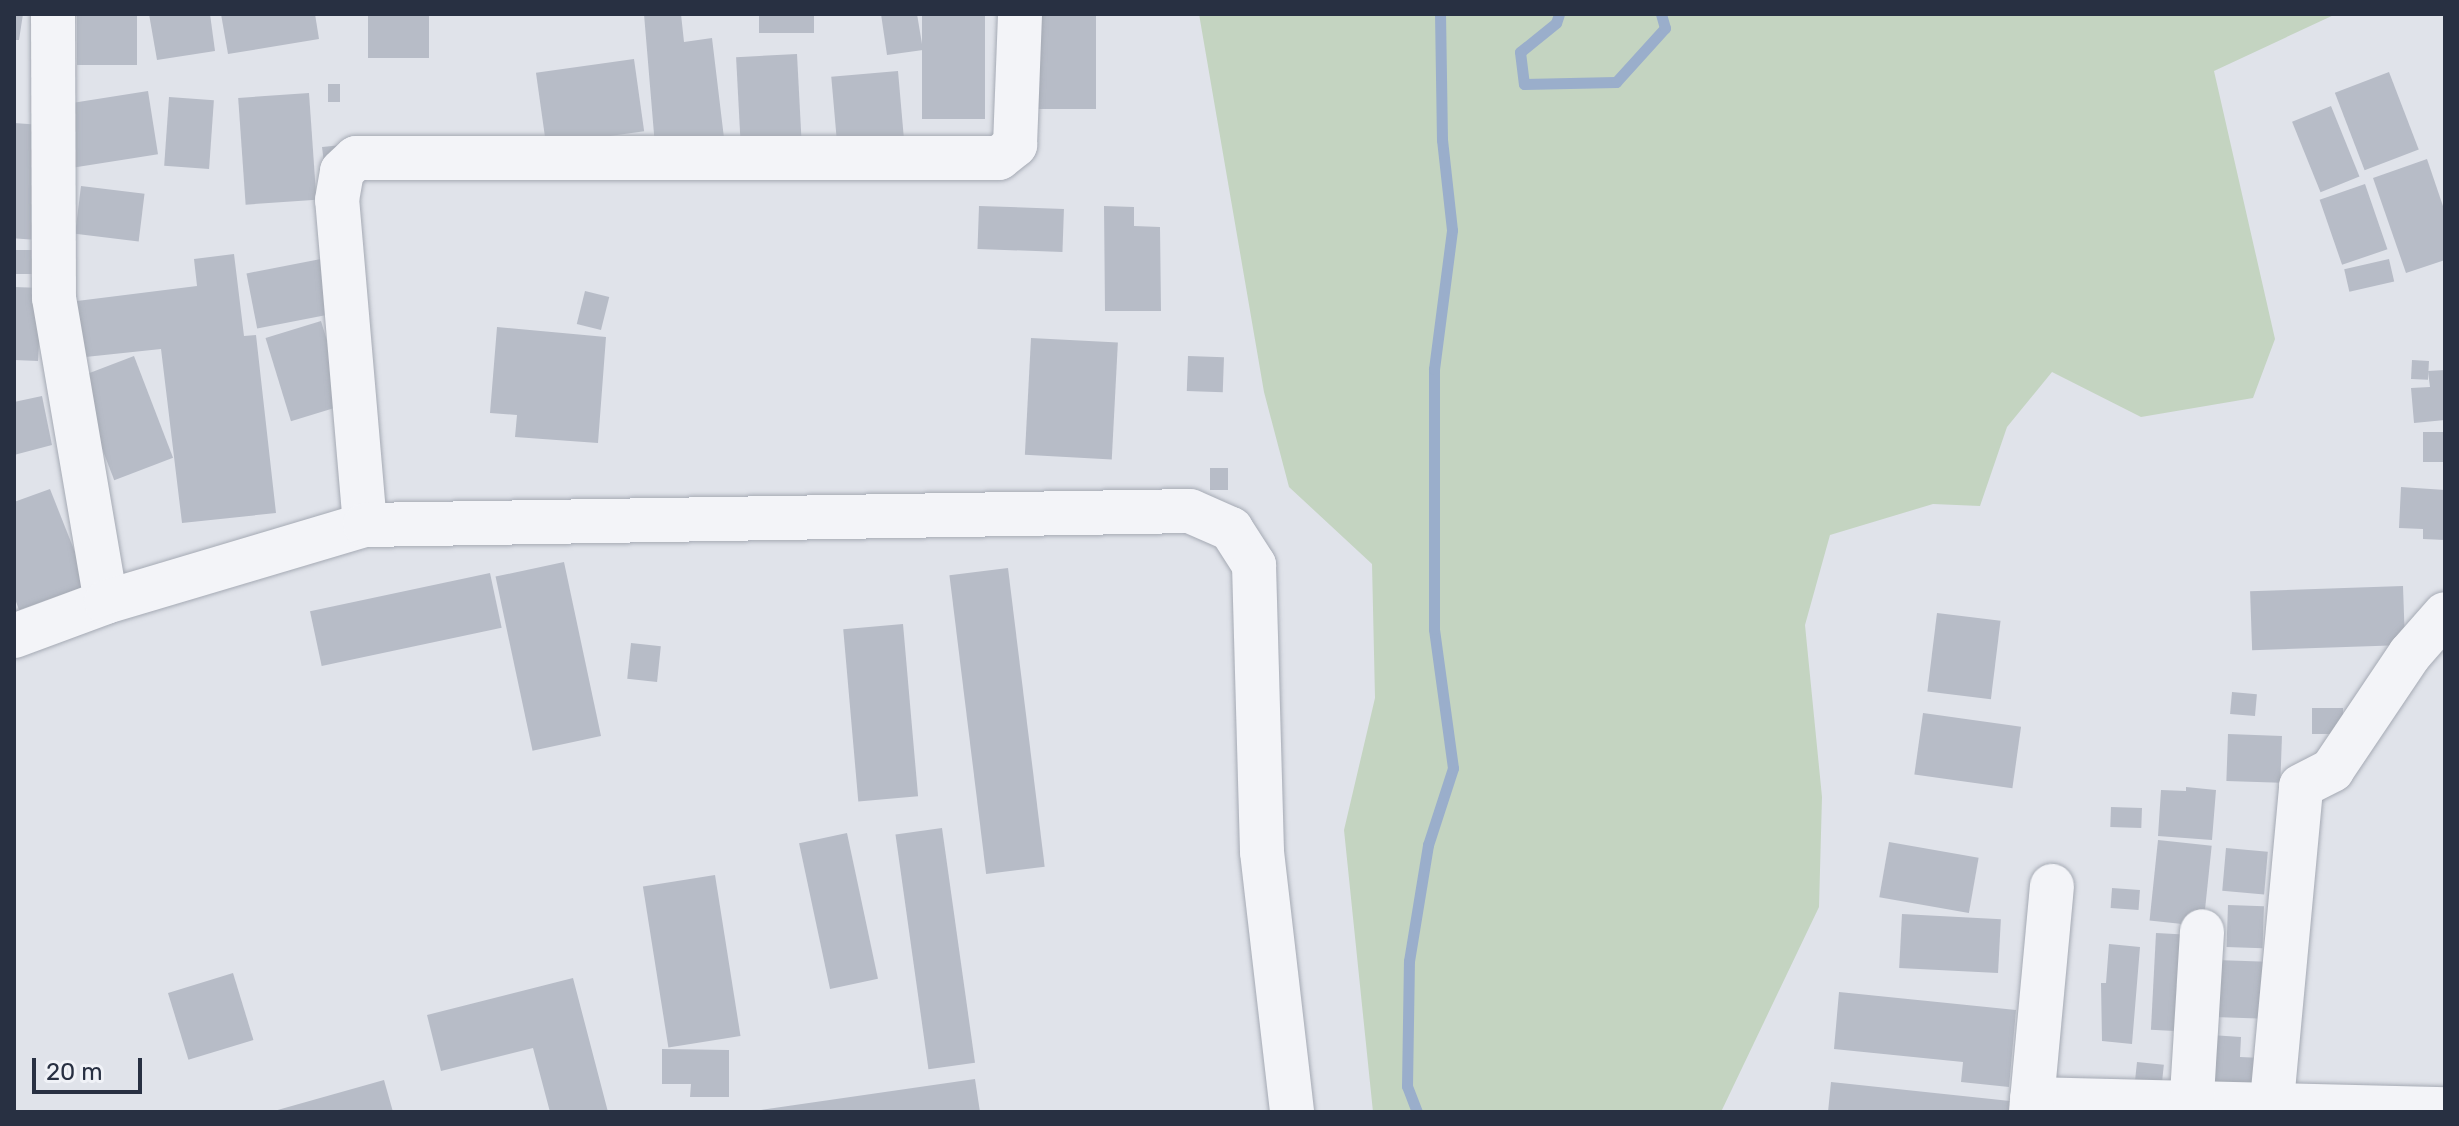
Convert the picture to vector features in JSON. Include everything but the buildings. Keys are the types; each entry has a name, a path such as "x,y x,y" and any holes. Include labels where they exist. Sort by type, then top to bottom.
{"street":[{"path":"53,14 54,298 106,602"},
{"path":"365,525 337,200 342,171 356,158 999,158 1015,145 1020,14"},
{"path":"14,636 106,602 365,525 1190,511 1231,529 1254,565 1262,852 1292,1112"},
{"path":"2272,1108 2301,786 2332,770 2410,654 2445,614"},
{"path":"2052,886 2031,1105 2445,1109"},
{"path":"2191,1105 2202,931"}],"green space":[{"path":"1199,14 2336,14 2214,71 2275,339 2253,398 2141,417 2052,372 2007,427 1980,506 1933,504 1830,535 1805,625 1822,797 1819,907 1721,1112 1373,1112 1344,830 1375,698 1372,564 1289,487 1264,392"}],"waterway":[{"path":"1417,1112 1407,1086 1409,961 1428,845 1453,768 1434,629 1434,369 1452,230 1442,140 1440,14"},
{"path":"1559,14 1556,23 1520,52 1524,84 1616,82 1665,28 1661,14"}]}
